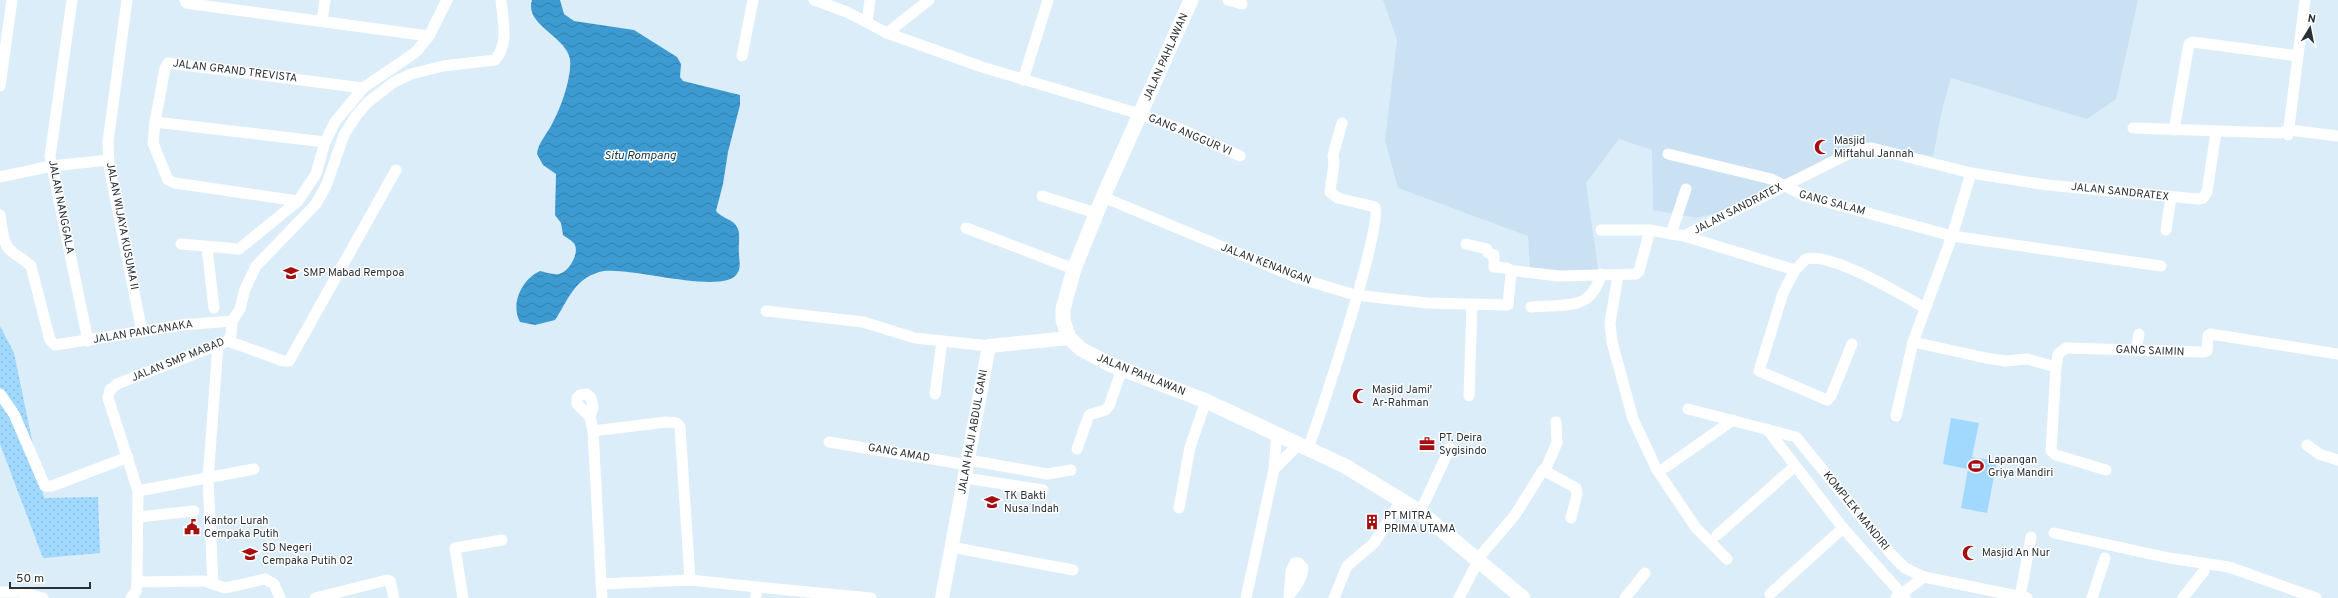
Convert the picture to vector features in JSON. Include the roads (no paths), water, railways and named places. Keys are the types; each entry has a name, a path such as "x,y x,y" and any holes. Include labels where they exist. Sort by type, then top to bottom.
{"main road":[{"name":"JALAN PAHLAWAN","path":"1191,0 1096,213 1074,269 1063,309 1063,320 1069,338 1086,352 1122,369 1206,401 1345,466 1420,512 1477,562 1523,598"}],"street":[{"path":"0,86 12,0"},
{"name":"JALAN NANGGALA","path":"72,0 51,148 51,166 88,341"},
{"name":"JALAN WIJAYA KUSUMA II","path":"127,0 108,142 108,160 142,332"},
{"path":"185,0 186,3 192,4 429,36"},
{"path":"322,21 325,0"},
{"path":"181,244 207,248 238,249 298,201 316,174 325,142 342,111 363,88 416,52 429,36 447,0"},
{"name":"JALAN SMP MABAD","path":"131,598 136,591 138,491 108,398 110,390 117,384 145,372 223,343 231,335 232,321 240,309 245,289 256,266 316,204 326,186 344,135 356,116 379,93 411,74 443,66 494,60 500,54 503,44 501,0"},
{"path":"742,56 753,0"},
{"name":"GANG ANGGUR VI","path":"815,0 867,22 888,33 1023,80 1140,114 1185,131 1240,156"},
{"path":"867,22 870,0"},
{"path":"888,33 929,0"},
{"path":"1023,80 1048,0"},
{"path":"1228,0 1242,4"},
{"path":"2286,133 2305,0"},
{"path":"2174,130 2189,44 2194,42 2298,56"},
{"name":"JALAN GRAND TREVISTA","path":"298,201 175,183 168,180 153,143 155,122 165,68 168,63 363,88"},
{"path":"155,122 325,142"},
{"path":"1274,469 1304,446 1341,351 1355,295 1374,235 1377,210 1375,207 1334,197 1330,192 1334,163 1332,157 1342,123"},
{"path":"2133,128 2338,136"},
{"name":"JALAN SANDRATEX","path":"1684,236 1850,153 1866,148 1881,150 1971,173 2047,185 2198,199 2205,195 2216,132"},
{"path":"2286,133 2338,142"},
{"name":"GANG SALAM","path":"1668,154 1770,179 1805,196 1952,236 2161,266"},
{"path":"0,177 51,166 108,160"},
{"path":"213,583 208,479 223,343 273,355 283,361 289,361 396,170"},
{"path":"1896,416 1913,342 1952,236 1971,173"},
{"path":"1671,234 1686,189"},
{"path":"1042,196 1096,213"},
{"name":"JALAN KENANGAN","path":"1103,197 1295,278 1355,295 1427,303 1508,305 1513,272"},
{"path":"2166,230 2171,197"},
{"name":"JALAN PANCANAKA","path":"0,215 4,237 10,250 23,257 30,266 50,340 55,344 88,341 182,325 232,321"},
{"path":"966,228 1074,269"},
{"path":"1601,230 1650,230 1684,236"},
{"path":"1466,244 1487,250 1488,253 1494,255 1494,267 1507,268 1513,272 1558,276 1634,274 1639,271 1650,230"},
{"name":"JALAN SANDRATEX","path":"1684,236 1795,270"},
{"path":"207,248 214,308"},
{"path":"1852,344 1831,396 1827,400 1759,370 1783,293 1795,270 1806,259 1826,259 1879,283 1925,308"},
{"path":"1532,307 1580,303 1595,292 1600,274"},
{"path":"1618,275 1610,323 1612,342 1634,419 1657,470 1696,528 1727,559"},
{"path":"1469,396 1472,304"},
{"path":"766,311 863,322 915,338 989,346 1069,338"},
{"path":"2136,350 2139,334"},
{"name":"GANG SAIMIN","path":"2056,367 2058,354 2066,348 2206,352 2208,336 2210,334 2338,354"},
{"path":"935,394 942,341"},
{"path":"1913,342 1998,360 2031,360 2056,367 2051,451 2056,455 2106,470"},
{"name":"JALAN HAJI ABDUL GANI","path":"942,598 989,346"},
{"path":"1077,450 1089,414 1105,410 1110,406 1122,369"},
{"path":"0,394 14,414 45,486 52,486 128,457"},
{"path":"1179,508 1190,447 1206,401"},
{"path":"1688,409 1767,429"},
{"path":"590,417 593,430 600,584 602,598"},
{"path":"1666,467 1733,420"},
{"path":"593,430 666,422 677,423 680,427 690,580"},
{"path":"1459,598 1477,562 1515,515 1542,471 1545,470 1557,443 1556,422"},
{"name":"KOMPLEK MANDIRI","path":"1767,429 1796,437 1892,555 1905,568 1924,577 2024,597 2031,537"},
{"name":"KOMPLEK MANDIRI","path":"1767,429 1794,467 1900,596 1924,577"},
{"path":"1246,598 1274,469 1277,433"},
{"name":"GANG AMAD","path":"830,442 967,468"},
{"path":"2306,445 2319,454 2338,460"},
{"path":"1420,512 1450,448"},
{"path":"1717,535 1794,467"},
{"path":"967,468 1047,474 1071,470"},
{"path":"967,468 1043,490"},
{"path":"138,491 208,479 254,469"},
{"path":"1545,470 1576,488 1577,494 1571,518"},
{"path":"1334,598 1347,566 1374,543 1401,501"},
{"path":"138,517 194,511"},
{"name":"KOMPLEK MANDIRI","path":"1770,594 1843,528"},
{"path":"2054,533 2162,556 2229,567 2316,598"},
{"path":"464,598 455,548 502,540"},
{"path":"951,547 1073,570"},
{"path":"2092,598 2105,558"},
{"path":"2183,598 2204,571"},
{"path":"1625,598 1645,573"},
{"path":"136,582 204,581 224,588 265,579 274,584 280,598"},
{"path":"315,598 386,580 390,582 394,598"},
{"path":"600,584 690,580 757,592 871,598"},
{"path":"0,592 20,592 43,598"}],"water":[{"name":"Situ Rompang","path":"532,0 560,0 564,14 574,21 634,30 677,57 681,64 680,77 683,81 740,95 740,105 728,152 723,184 716,211 735,224 739,233 740,263 738,272 730,279 715,282 696,281 630,272 599,272 583,280 577,286 555,320 535,325 520,322 516,308 517,300 523,286 540,271 554,274 563,273 570,266 576,253 575,245 563,235 561,223 555,215 556,174 543,165 537,154 539,146 550,128 562,101 568,83 570,59 567,51 561,44 539,24 534,17 531,9"}],"place":[{"name":"Masjid Miftahul Jannah","path":"1822,147"},
{"name":"SMP Mabad Rempoa","path":"291,273"},
{"name":"Masjid Jami' Ar-Rahman","path":"1360,396"},
{"name":"PT. Deira Sygisindo","path":"1427,444"},
{"name":"Lapangan Griya Mandiri","path":"1976,466"},
{"name":"TK Bakti Nusa Indah","path":"992,502"},
{"name":"PT MITRA PRIMA UTAMA","path":"1372,522"},
{"name":"Kantor Lurah Cempaka Putih","path":"192,527"},
{"name":"Masjid An Nur","path":"1970,553"},
{"name":"SD Negeri Cempaka Putih 02","path":"250,554"}]}
